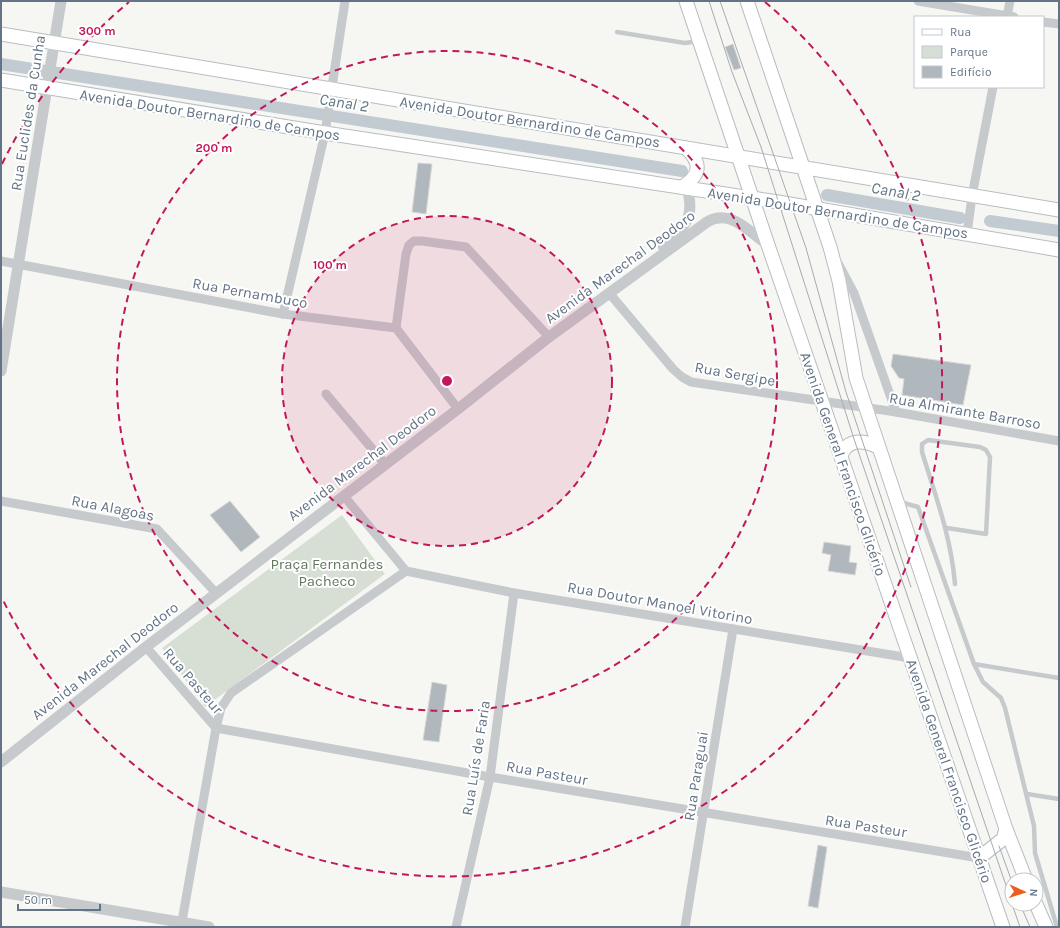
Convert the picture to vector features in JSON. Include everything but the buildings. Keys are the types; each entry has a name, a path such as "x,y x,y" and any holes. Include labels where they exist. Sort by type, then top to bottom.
{"main road":[{"name":"Avenida General Francisco Glicério","path":"686,1 1002,927"},
{"path":"748,1 802,167 830,247 839,281 853,366 878,447 1006,829 1023,872"},
{"name":"Avenida Doutor Bernardino de Campos","path":"1,34 54,42 330,95 686,148 1059,210"},
{"name":"Avenida Doutor Bernardino de Campos","path":"1,80 47,82 326,127 685,188 816,208 1059,250"},
{"path":"685,188 692,180 698,165 696,159 686,148"},
{"path":"841,456 846,446 855,442 867,442 878,447"},
{"path":"979,858 1003,839 1006,829"},
{"path":"1039,912 1046,927"}],"street":[{"name":"Rua Euclides da Cunha","path":"1,371 61,1"},
{"path":"283,314 326,127 345,1"},
{"path":"918,1 1003,16"},
{"path":"1009,16 1010,1"},
{"path":"1044,22 1059,24"},
{"path":"967,234 972,196 993,88"},
{"path":"638,271 689,219 691,206 685,188"},
{"name":"Avenida Marechal Deodoro","path":"1,762 146,647 458,409 549,337 610,294 638,271 715,218 724,217 733,219 768,245"},
{"path":"458,409 396,328 406,254 409,245 414,241 466,247 549,337"},
{"path":"830,247 854,293 896,412"},
{"name":"Rua Pernambuco","path":"1,261 283,314 396,328"},
{"name":"Rua Sergipe","path":"610,294 672,369 686,380 866,408"},
{"path":"326,394 385,464"},
{"name":"Rua Almirante Barroso","path":"866,408 1059,441"},
{"path":"182,925 216,728 221,708 231,693 406,571 344,496"},
{"name":"Rua Alagoas","path":"1,501 157,529 216,593"},
{"name":"Rua Doutor Manoel Vitorino","path":"406,571 514,593 910,658"},
{"name":"Rua Luís de Faria","path":"456,927 490,778 514,593"},
{"name":"Rua Paraguai","path":"685,927 733,629"},
{"name":"Rua Pasteur","path":"146,647 216,728 490,778 979,858"},
{"path":"1,892 182,925 209,927"}],"lane":[{"path":"617,32 685,43 699,41"},
{"path":"947,528 986,534 990,457 986,450 980,447 928,440 922,444 922,452 947,528 953,556 955,584"},
{"path":"896,501 918,507 974,664 983,682 1000,698 1005,708 1034,826 1035,853 1057,927"},
{"path":"974,664 1059,678"},
{"path":"1027,794 1059,799"}],"green space":[{"name":"Praça Fernandes Pacheco","path":"342,515 385,574 205,707 162,648"}],"waterway":[{"name":"Canal 2","path":"1,64 682,171"},
{"name":"Canal 2","path":"827,195 960,218"},
{"name":"Canal 2","path":"990,221 1059,231"}],"tram line":[{"path":"709,1 732,72 761,147 855,442 1004,880"},
{"path":"720,1 806,248 846,392 911,587"},
{"path":"999,846 1008,872"},
{"path":"1015,912 1020,927"},
{"path":"1023,912 1030,927"}]}
